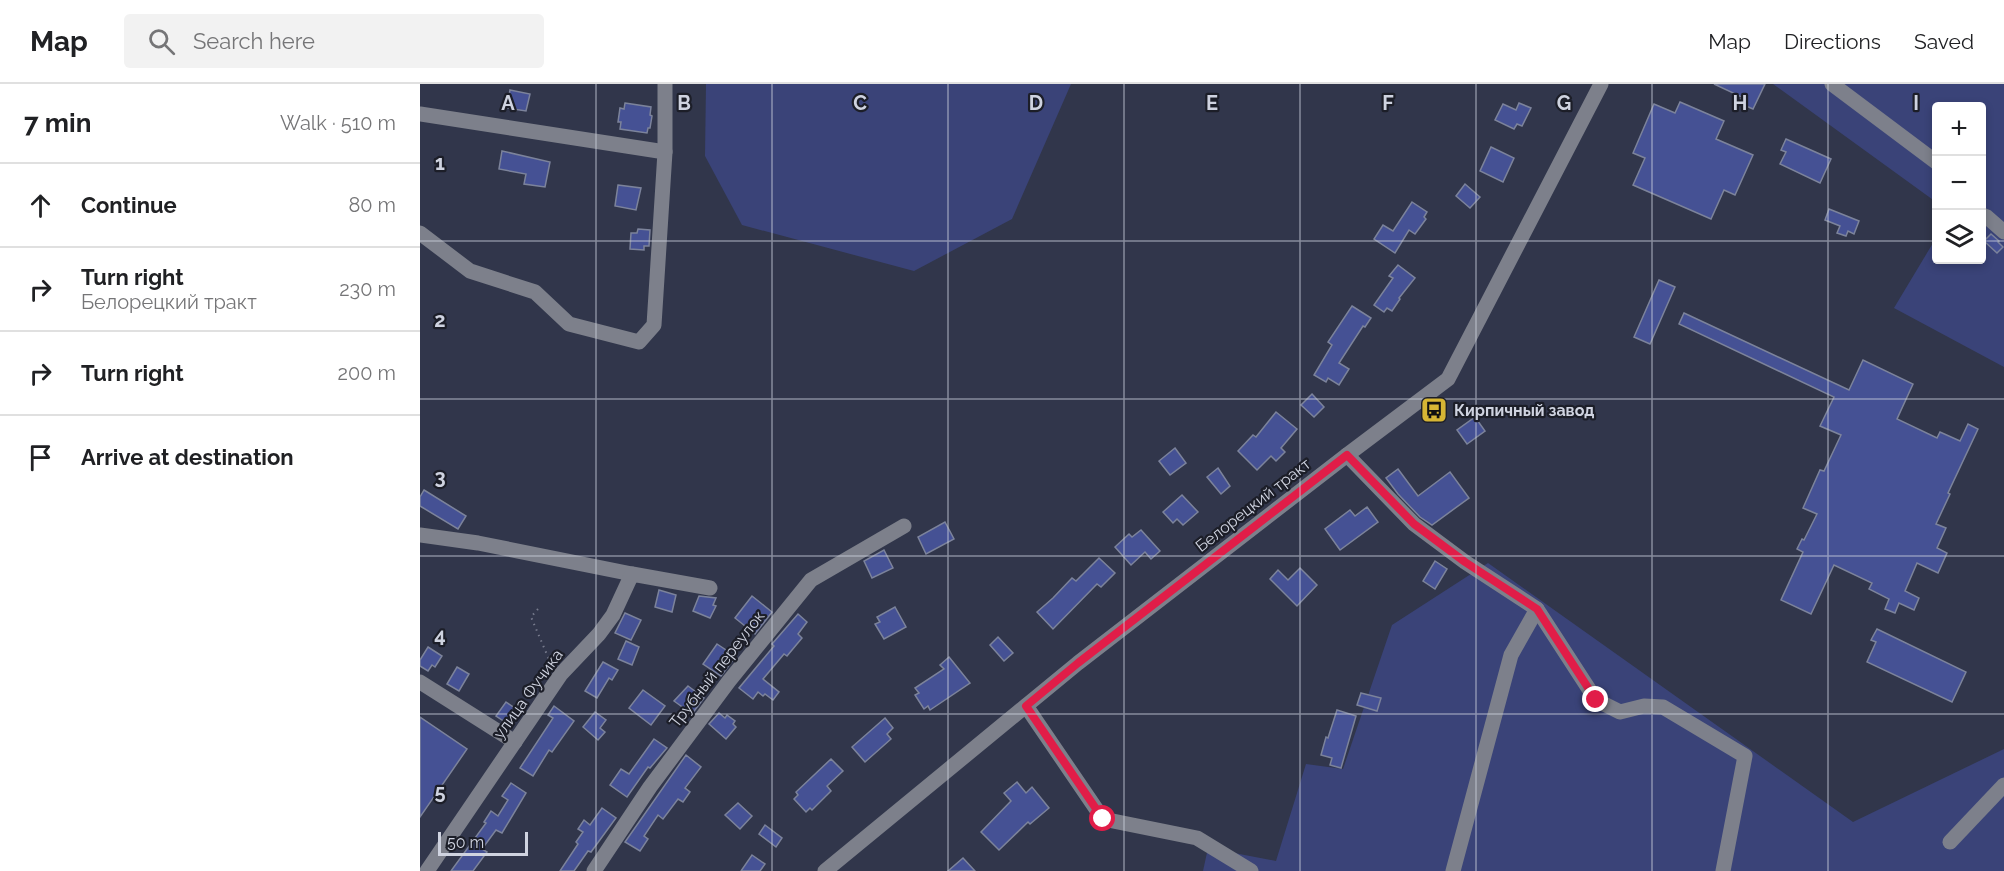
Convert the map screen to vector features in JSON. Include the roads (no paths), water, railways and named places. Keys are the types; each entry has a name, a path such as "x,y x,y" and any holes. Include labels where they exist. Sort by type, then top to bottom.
{"street":[{"path":"420,233 470,271 535,292 569,324 639,342 654,325 664,152 665,84"},
{"name":"Белорецкий тракт","path":"825,871 1078,663 1448,379 1600,84"},
{"path":"1832,84 1932,159"},
{"path":"420,114 664,152"},
{"path":"1986,217 2004,232"},
{"path":"1347,455 1414,524 1465,562 1537,609 1596,700 1620,712 1644,706 1663,707 1745,756 1723,871"},
{"name":"Трубный переулок","path":"594,871 650,787 729,681 811,580 904,526"},
{"path":"420,535 478,543 710,588"},
{"name":"улица Фучика","path":"427,871 561,674 599,634 613,615 632,574"},
{"path":"1453,871 1511,655 1537,609"},
{"path":"420,682 515,742"},
{"path":"1026,706 1103,819 1197,838 1251,871"},
{"path":"1950,842 2004,785"}],"place":[{"name":"Кирпичный завод","path":"1434,410"}]}
